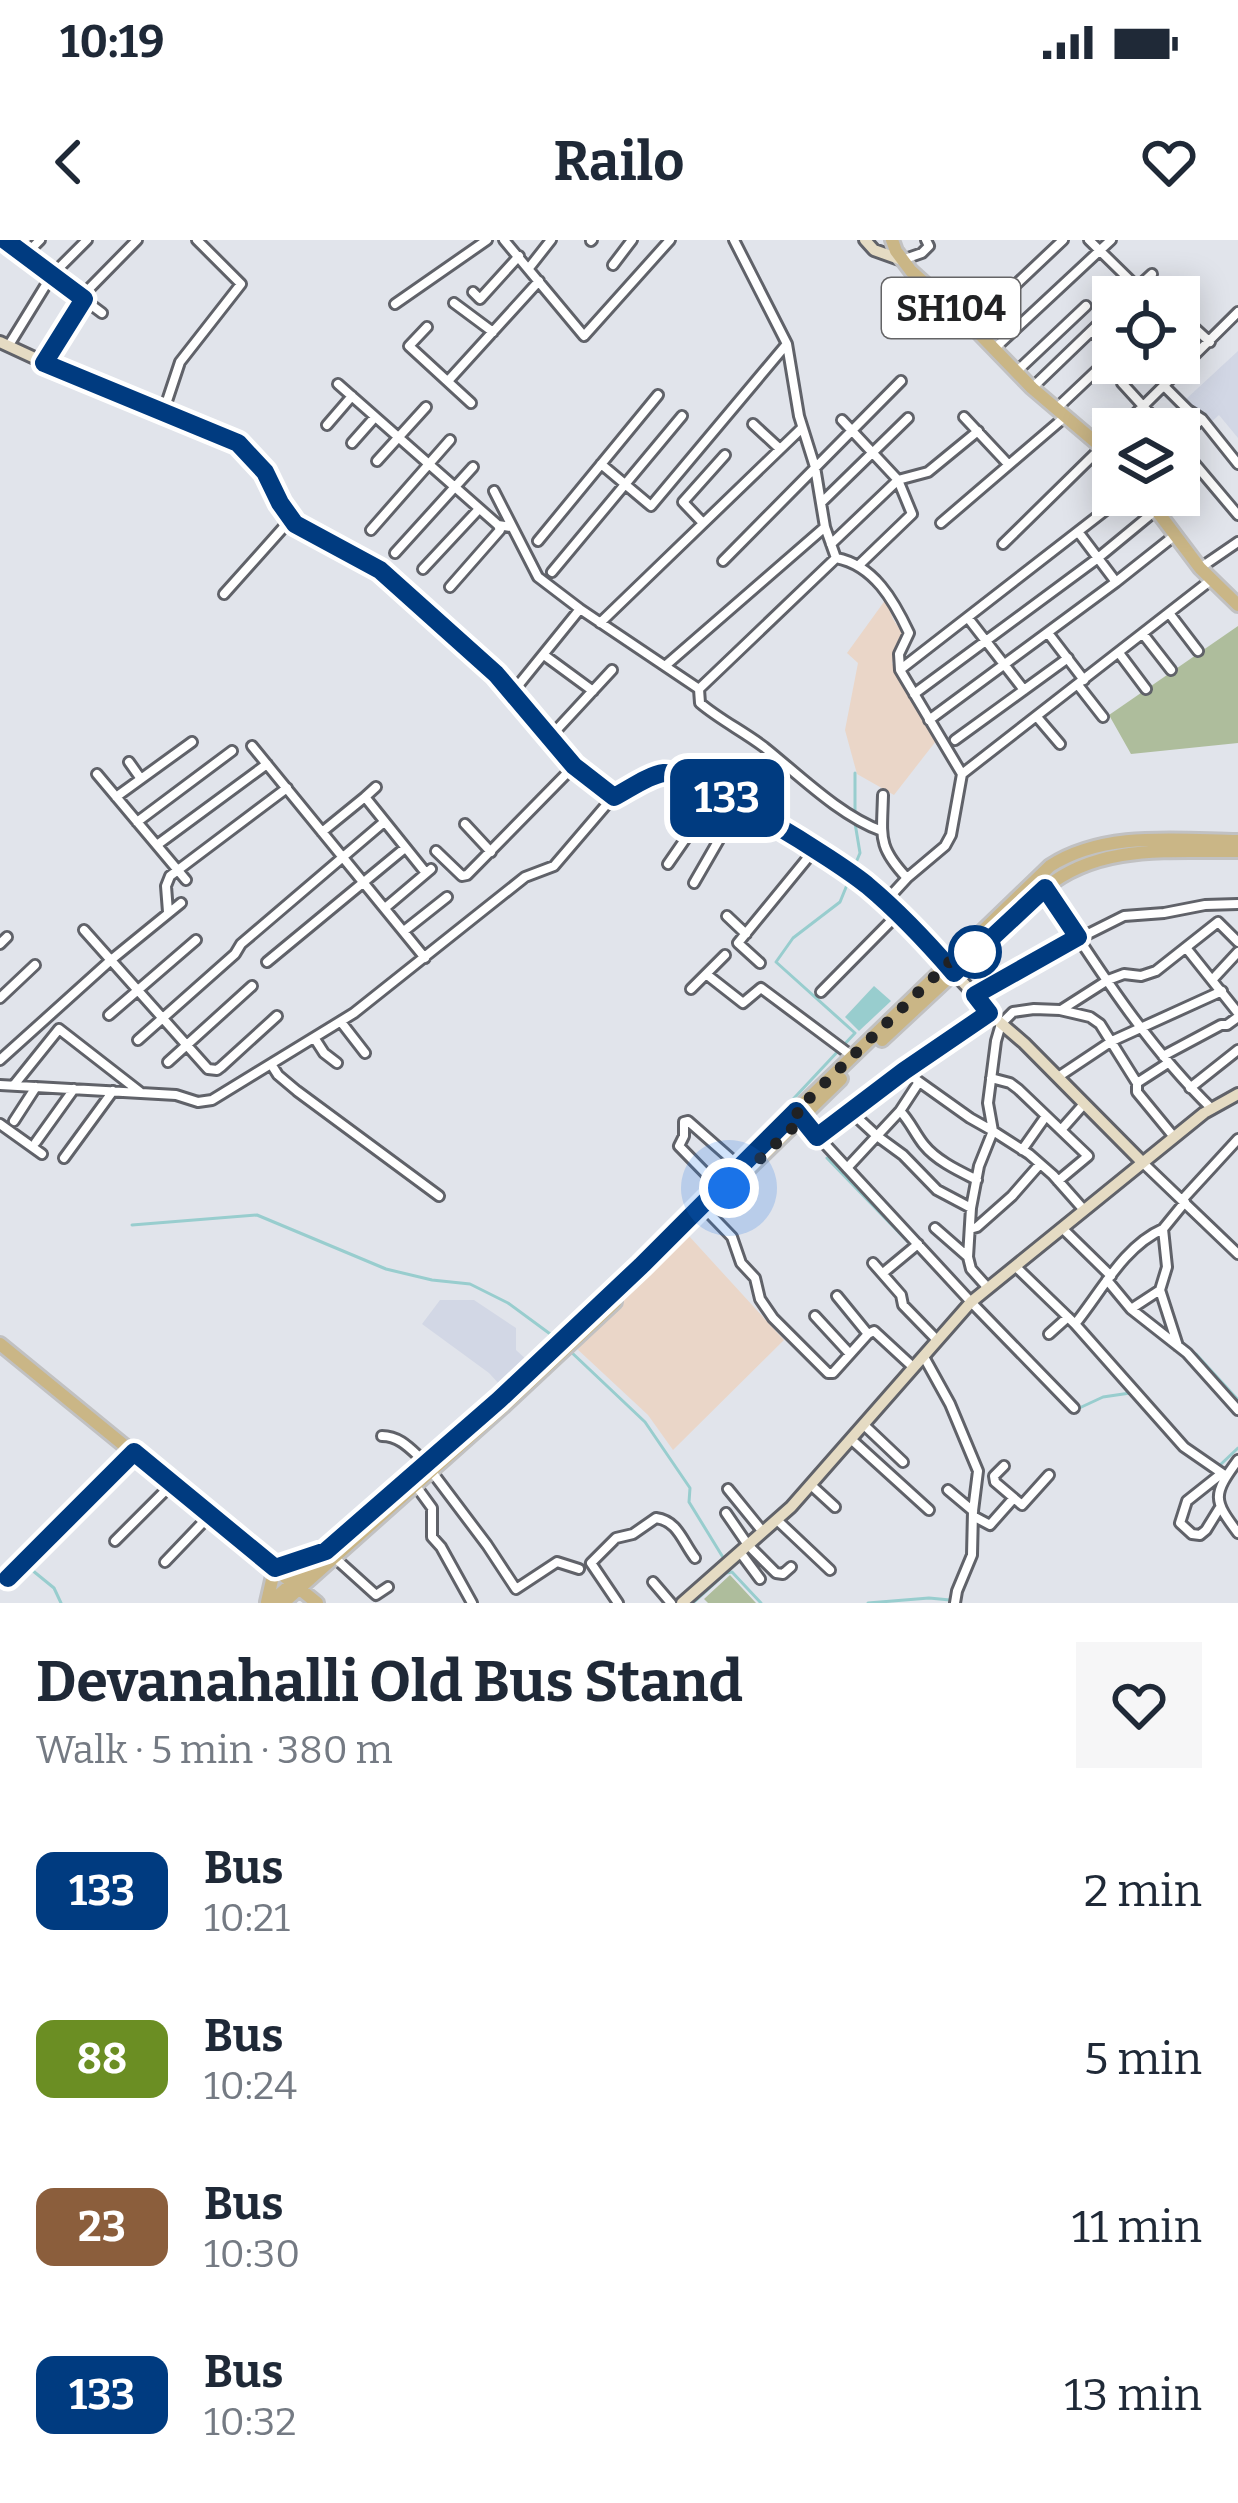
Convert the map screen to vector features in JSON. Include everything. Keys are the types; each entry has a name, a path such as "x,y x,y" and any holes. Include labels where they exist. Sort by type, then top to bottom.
{"main road":[{"name":"SH104","path":"892,240 902,260 1016,372"},
{"path":"1016,372 1092,434"},
{"path":"1159,516 1200,568 1238,605"},
{"path":"283,1603 297,1585 557,1351 739,1166 799,1115 1050,866 1084,848 1135,842 1238,841"},
{"path":"572,1336 706,1210 853,1057 1072,868 1106,856 1238,851"},
{"path":"0,1344 318,1603"},
{"path":"318,1603 315,1586 331,1554 415,1485 428,1467"},
{"path":"275,1568 331,1554"},
{"path":"268,1603 275,1568"},
{"path":"268,1603 320,1571"}],"street":[{"path":"5,240 103,313"},
{"path":"25,255 40,240"},
{"path":"86,240 52,275 4,343 238,443 265,472 291,519 307,533 380,570 496,674 574,766 614,797"},
{"path":"44,363 82,298 137,240"},
{"path":"163,413 180,362 241,284 197,240"},
{"path":"395,304 487,240"},
{"path":"504,240 584,336 670,240"},
{"path":"529,268 550,240"},
{"path":"613,265 632,240"},
{"path":"734,240 787,344 825,527 836,558"},
{"path":"865,240 874,250 902,260 922,253 931,242"},
{"path":"972,326 1063,240"},
{"path":"1089,240 1126,276"},
{"path":"994,349 1111,240"},
{"path":"473,292 480,299 519,256"},
{"path":"448,381 539,281"},
{"path":"454,303 493,332"},
{"path":"1016,372 1086,306"},
{"path":"1200,352 1238,312"},
{"path":"427,327 409,346 471,403"},
{"path":"1032,388 1092,331"},
{"path":"1200,333 1210,342"},
{"path":"601,464 651,506 787,344"},
{"path":"941,523 1008,464 1092,377"},
{"path":"723,560 901,380"},
{"path":"338,384 498,525 500,530 450,587"},
{"path":"1123,384 1142,406 1164,386 1202,419 1238,464"},
{"path":"538,542 658,395"},
{"path":"327,424 352,397"},
{"path":"377,461 426,407"},
{"path":"552,572 682,416"},
{"path":"352,442 375,417"},
{"path":"964,417 1008,464"},
{"path":"822,502 908,418"},
{"path":"842,420 898,479 912,514 858,566"},
{"path":"753,424 780,449"},
{"path":"600,623 803,427"},
{"path":"831,544 898,479 928,472 977,431"},
{"path":"371,530 450,440"},
{"path":"703,523 683,502 725,455"},
{"path":"1003,544 1092,462"},
{"path":"395,553 472,467"},
{"path":"1200,469 1238,515"},
{"path":"494,491 538,577 699,689"},
{"path":"423,569 480,508"},
{"path":"900,670 1099,516"},
{"path":"914,694 1149,516"},
{"path":"224,594 291,519"},
{"path":"498,525 513,527"},
{"path":"665,666 825,527"},
{"path":"1079,532 1116,582"},
{"path":"929,720 1174,536"},
{"path":"1200,568 1238,542"},
{"path":"836,558 853,561 894,600 909,633 899,654 900,670 962,774 945,846 885,902"},
{"path":"699,689 836,558"},
{"path":"962,774 1211,580"},
{"path":"512,693 580,610"},
{"path":"1169,614 1198,651"},
{"path":"968,618 1024,690"},
{"path":"1048,633 1103,717"},
{"path":"1144,634 1172,670"},
{"path":"1119,653 1145,689"},
{"path":"544,655 593,691"},
{"path":"956,740 1068,658"},
{"path":"550,736 612,670"},
{"path":"699,689 700,703 718,718 760,744 855,818 882,831"},
{"path":"1037,717 1060,745"},
{"path":"116,797 192,742"},
{"path":"252,746 425,958"},
{"path":"137,822 232,751"},
{"path":"129,762 141,779"},
{"path":"157,844 267,764"},
{"path":"436,851 465,877 574,766"},
{"path":"97,773 186,880"},
{"path":"0,1085 212,1100 341,1022 525,877 554,866 614,797 664,773 688,778 815,849 885,902 989,1013 1238,1255"},
{"path":"322,832 376,787"},
{"path":"168,914 167,881 286,788"},
{"path":"884,795 884,850 907,878"},
{"path":"365,797 428,871 385,908"},
{"path":"694,883 739,805"},
{"path":"138,1040 384,822"},
{"path":"465,824 491,852"},
{"path":"668,864 694,825 720,838"},
{"path":"267,962 405,848"},
{"path":"760,963 738,943 815,849"},
{"path":"1045,888 1141,1028 1212,1109"},
{"path":"404,932 447,897"},
{"path":"0,1060 181,903"},
{"path":"975,995 1124,916 1238,904"},
{"path":"821,992 898,914"},
{"path":"727,916 746,934"},
{"path":"1060,1010 1108,980 1156,971 1218,922 1238,942"},
{"path":"83,930 208,1069 217,1070 277,1016"},
{"path":"109,1015 196,940"},
{"path":"1137,1083 1165,1059 1238,1015 1187,949"},
{"path":"1214,979 1238,952"},
{"path":"692,988 725,955"},
{"path":"0,998 35,965"},
{"path":"706,974 743,1003 761,988 853,1057"},
{"path":"168,1062 252,986"},
{"path":"1058,1077 1112,1041 1222,991"},
{"path":"988,1288 971,1269 968,1258 971,1208 993,1131 988,1103 1001,1024 1013,1012 1060,1010 1100,1024 1137,1083 1137,1092 1174,1137"},
{"path":"817,1137 989,1013"},
{"path":"341,1022 365,1053"},
{"path":"14,1085 59,1029 141,1093"},
{"path":"314,1039 338,1063"},
{"path":"1190,1088 1238,1050"},
{"path":"271,1064 297,1090 439,1196"},
{"path":"904,1071 1022,1150 1084,1210"},
{"path":"991,1078 1010,1082 1088,1156 1058,1181"},
{"path":"846,1168 900,1111 919,1082"},
{"path":"14,1120 36,1087"},
{"path":"36,1142 74,1089"},
{"path":"64,1158 113,1091"},
{"path":"682,1603 812,1485 970,1304 1142,1162 1238,1094"},
{"path":"1061,1130 1084,1104"},
{"path":"850,1111 937,1190 971,1208"},
{"path":"900,1111 925,1145 977,1180"},
{"path":"799,1115 970,1304 1074,1408"},
{"path":"1022,1150 1046,1116"},
{"path":"719,1186 679,1146 684,1122 739,1166"},
{"path":"0,1124 42,1154"},
{"path":"1049,1334 1072,1320 1146,1239 1162,1229 1238,1139"},
{"path":"970,1229 1012,1196 1040,1164"},
{"path":"706,1210 732,1237 772,1318 828,1373 874,1331 913,1367"},
{"path":"935,1228 968,1258"},
{"path":"1062,1228 1131,1309 1178,1346 1238,1410"},
{"path":"1162,1229 1167,1267 1160,1290 1178,1346"},
{"path":"883,1274 918,1244"},
{"path":"873,1263 901,1295 902,1305 937,1340"},
{"path":"1016,1267 1072,1320 1184,1447 1219,1472"},
{"path":"1131,1309 1160,1290"},
{"path":"837,1296 868,1334"},
{"path":"815,1316 850,1354"},
{"path":"923,1355 978,1471 972,1555 955,1603"},
{"path":"863,1425 903,1462"},
{"path":"382,1436 398,1439 428,1467 515,1589 557,1562 579,1569"},
{"path":"852,1440 928,1510"},
{"path":"8,1578 134,1452"},
{"path":"1219,1509 1200,1535 1180,1523 1187,1501 1238,1460"},
{"path":"1004,1466 994,1479 1024,1505 1048,1475"},
{"path":"1219,1472 1219,1509 1238,1533"},
{"path":"115,1541 172,1484"},
{"path":"415,1485 431,1508 432,1537 472,1603"},
{"path":"812,1485 835,1508"},
{"path":"728,1489 763,1532"},
{"path":"948,1490 990,1525 1013,1499"},
{"path":"726,1513 760,1579"},
{"path":"166,1562 211,1514"},
{"path":"618,1603 591,1563 616,1538 629,1536 656,1517 664,1519 676,1526 694,1558"},
{"path":"776,1520 830,1570"},
{"path":"744,1548 779,1575 790,1567"},
{"path":"331,1554 376,1595 388,1587"},
{"path":"653,1582 671,1603"}],"shaded area":[{"path":"1238,351 1238,438 1219,415 1209,424 1200,408 1185,400"},
{"path":"886,599 903,634 892,663 936,741 894,795 857,774 845,730 858,663 847,653"},
{"path":"689,1236 784,1340 673,1450 648,1415 575,1347"},
{"path":"440,1300 474,1300 516,1328 516,1350 528,1361 501,1386 422,1324"}],"green space":[{"path":"1238,626 1238,743 1131,754 1109,715"},
{"path":"730,1575 756,1603 708,1603 704,1599"}],"water":[{"path":"874,986 891,1001 859,1031 845,1017"}],"waterway":[{"path":"855,773 855,813"},
{"path":"852,872 860,853 855,823"},
{"path":"782,1111 855,1033 776,962 793,938 840,902 849,880"},
{"path":"827,1158 967,1303"},
{"path":"132,1225 257,1215 386,1269 470,1284 508,1303 557,1339"},
{"path":"569,1350 645,1422 690,1488 689,1502 724,1559"},
{"path":"1196,1354 1238,1400"},
{"path":"1075,1410 1103,1397 1134,1395"},
{"path":"1219,1466 1238,1448"},
{"path":"1184,1451 1210,1470"},
{"path":"27,1566 54,1588 61,1603"},
{"path":"693,1603 732,1572 761,1603"},
{"path":"868,1603 950,1600"}],"bus line":[{"name":"133","path":"5,240 84,299 44,363 238,443 265,472 295,524 380,570 496,674 593,784 614,797 664,773 714,791 866,884 954,973 1045,888 1078,937 975,995 989,1013 817,1137 796,1111 499,1400 326,1551 275,1568 134,1452 8,1578"}],"route":[{"path":"729,1188 802,1119 796,1111 968,944 975,952"}]}
